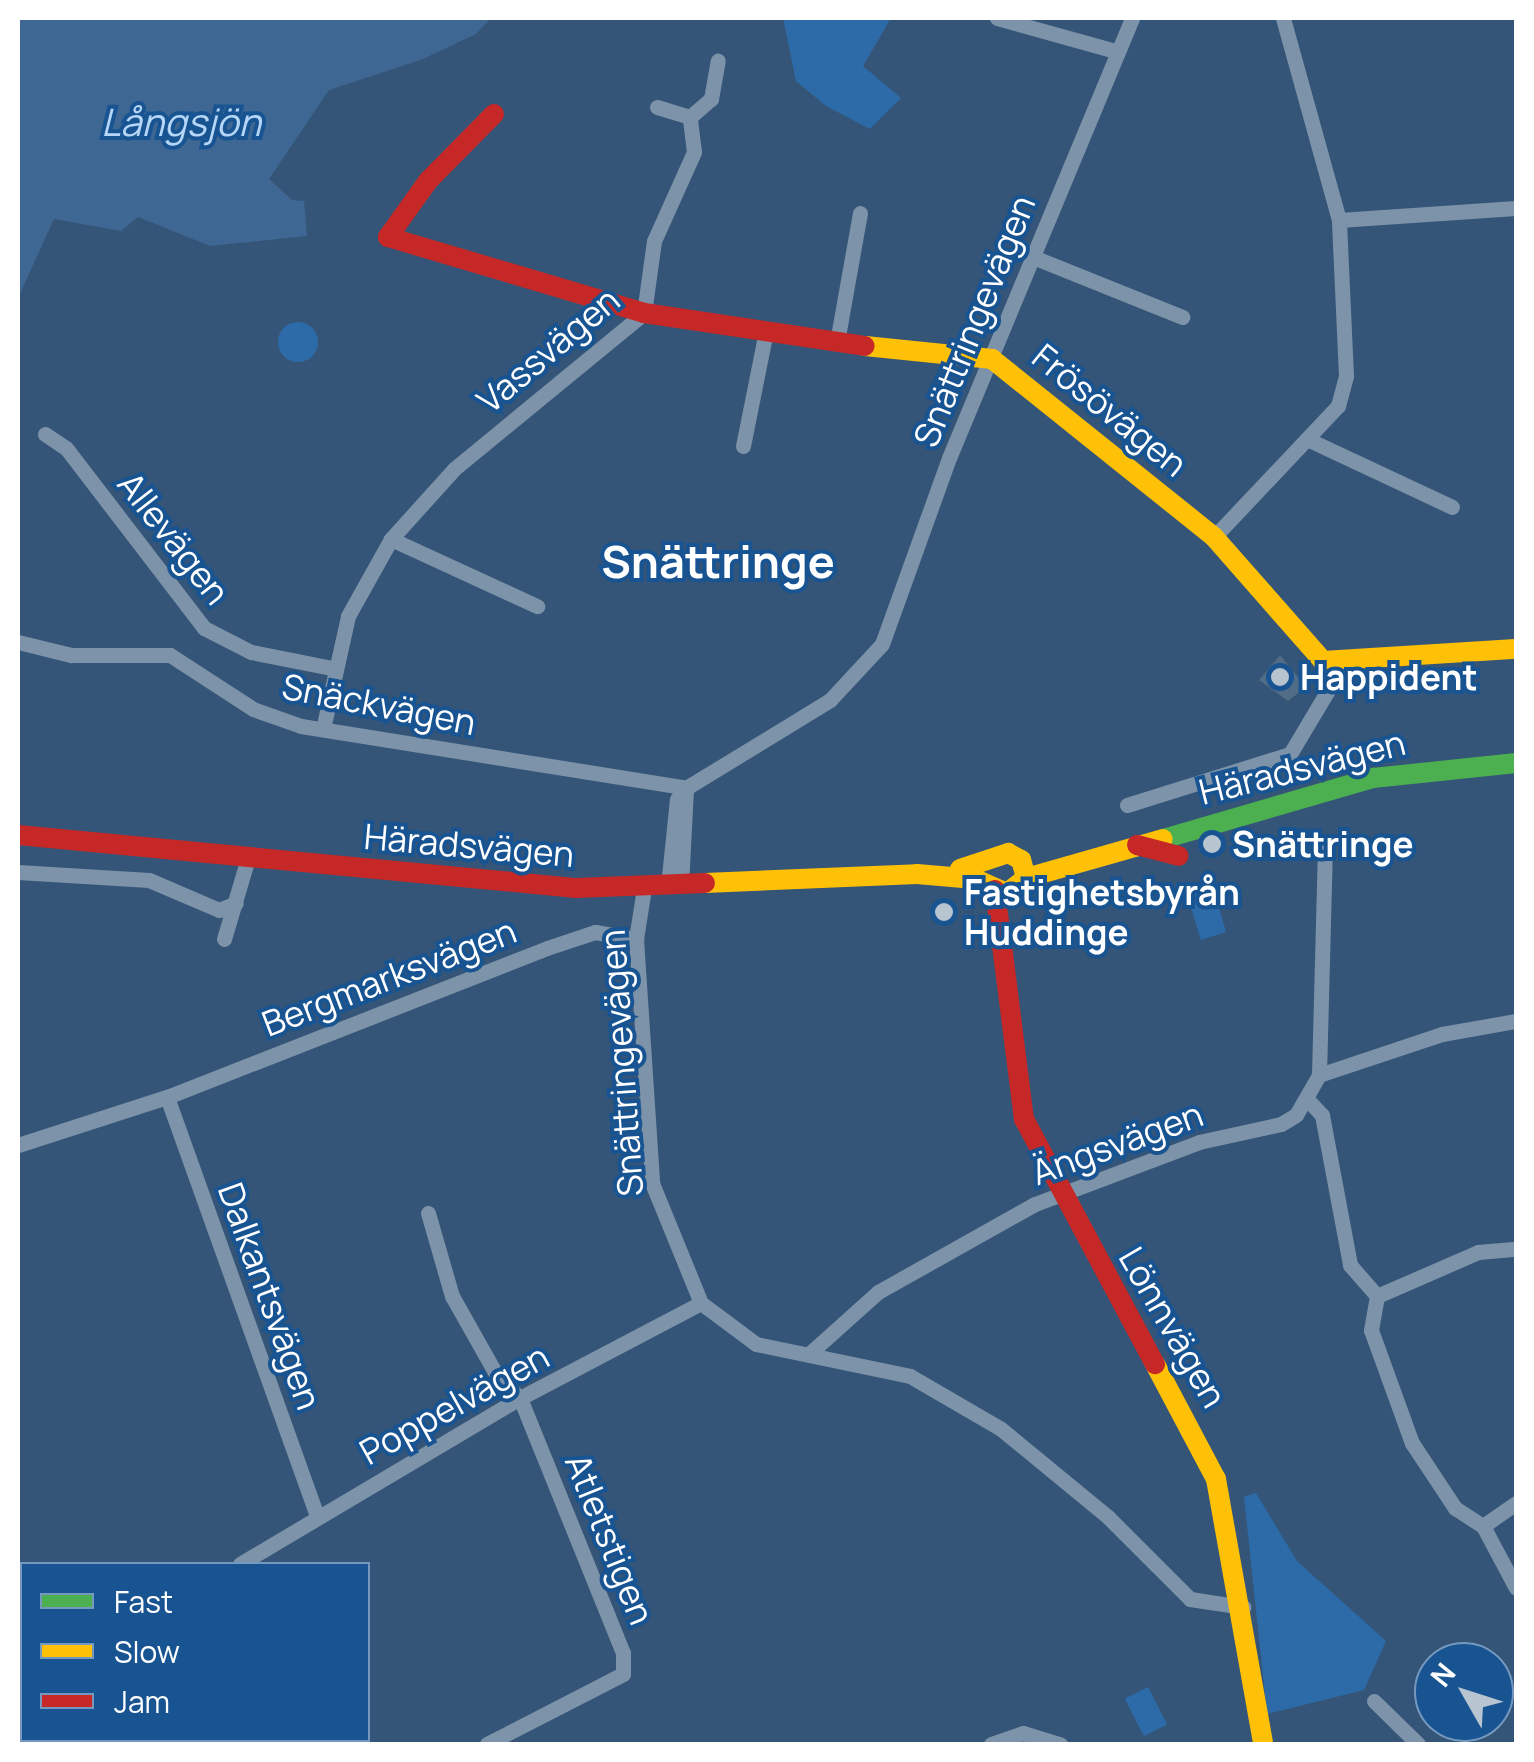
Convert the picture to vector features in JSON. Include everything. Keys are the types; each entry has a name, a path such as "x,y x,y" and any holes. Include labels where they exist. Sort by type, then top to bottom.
{"street":[{"path":"996,18 1115,52"},
{"name":"Snättringevägen","path":"686,788 830,700 874,656 1115,52 1132,18"},
{"path":"1214,537 1338,406 1346,376 1339,220 1283,18"},
{"name":"Vassvägen","path":"323,729 332,668 348,616 391,538 454,469 644,312 654,241 694,152 690,117 710,99 718,62"},
{"path":"657,107 690,117"},
{"name":"Frösövägen","path":"494,114 428,180 388,237 644,312 765,336 992,358 1214,537 1314,656 1332,664"},
{"path":"1339,220 1516,208"},
{"path":"837,342 860,212"},
{"path":"1032,258 1182,317"},
{"path":"743,446 765,336"},
{"name":"Allevägen","path":"45,434 66,448 204,628 251,652 332,668"},
{"path":"1307,439 1452,506"},
{"path":"391,538 537,606"},
{"name":"Snäckvägen","path":"18,642 71,655 170,656 271,718 686,788"},
{"path":"1127,805 1290,754 1328,692 1332,664 1516,649"},
{"name":"Häradsvägen","path":"18,835 248,858 644,888 917,874 1006,879 1424,768 1516,763"},
{"path":"675,885 676,799 686,788"},
{"path":"1222,841 1241,815"},
{"path":"1136,844 1178,856"},
{"path":"1325,844 1320,1076 1458,1030 1516,1021"},
{"path":"224,939 248,858"},
{"path":"18,872 149,880 218,910 236,902"},
{"name":"Lönnvägen","path":"1006,879 1003,952 1016,1090 1058,1195 1199,1438 1243,1607 1263,1744"},
{"name":"Snättringevägen","path":"644,888 636,939 652,1183 701,1303"},
{"name":"Bergmarksvägen","path":"18,1145 167,1097 595,932 636,939"},
{"name":"Ängsvägen","path":"810,1353 826,1330 917,1266 1058,1195 1199,1142 1281,1124 1307,1099 1320,1076"},
{"name":"Dalkantsvägen","path":"167,1097 317,1515"},
{"path":"1307,1099 1322,1116 1350,1265 1376,1296 1371,1330 1412,1443 1455,1508 1483,1526 1516,1588"},
{"path":"428,1213 432,1249 465,1324 507,1390 520,1398"},
{"path":"1376,1296 1478,1252 1516,1249"},
{"path":"701,1303 756,1344 890,1366 1002,1429 1108,1517 1190,1599 1243,1607"},
{"name":"Poppelvägen","path":"243,1562 520,1398 701,1303"},
{"name":"Atletstigen","path":"488,1744 624,1674 623,1653 520,1398"},
{"path":"1483,1526 1516,1503"},
{"path":"1374,1701 1418,1744"},
{"path":"990,1744 1023,1732 1060,1744"}],"shaded area":[{"path":"783,18 891,18 863,66 901,98 870,129 826,106 796,81"},
{"path":"298,322 312,328 318,342 312,356 298,362 284,356 278,342 284,328"},
{"path":"1208,883 1230,900 1219,907 1226,932 1201,940 1187,895"},
{"path":"1256,1493 1297,1561 1386,1641 1364,1690 1267,1714 1244,1497"},
{"path":"1148,1687 1167,1724 1144,1736 1125,1699"}],"water":[{"name":"Långsjön","path":"18,18 491,18 476,34 423,59 329,90 269,179 292,200 304,201 307,236 210,246 138,217 121,231 54,219 18,298"}],"building":[{"name":"Happident","path":"1280,655 1306,687 1288,701 1259,680"}],"traffic: fast":[{"path":"1163,839 1373,778 1516,763"}],"traffic: slow":[{"path":"865,346 992,359 1214,537 1323,661 1516,649"},
{"path":"705,883 917,874 975,879 1007,893 1026,878 1163,839"},
{"path":"960,869 1008,853 1021,860 1026,878"},
{"path":"1155,1364 1216,1479 1263,1744"}],"traffic: jam":[{"path":"494,114 428,181 388,237 644,313 865,346"},
{"path":"18,835 576,888 705,883"},
{"path":"1137,845 1179,856"},
{"path":"995,890 1024,1119 1155,1364"}],"place":[{"name":"Happident","path":"1280,677"},
{"name":"Snättringe","path":"1212,844"},
{"name":"Fastighetsbyrån Huddinge","path":"944,912"}],"district":[{"name":"Snättringe","path":"718,562"}]}
